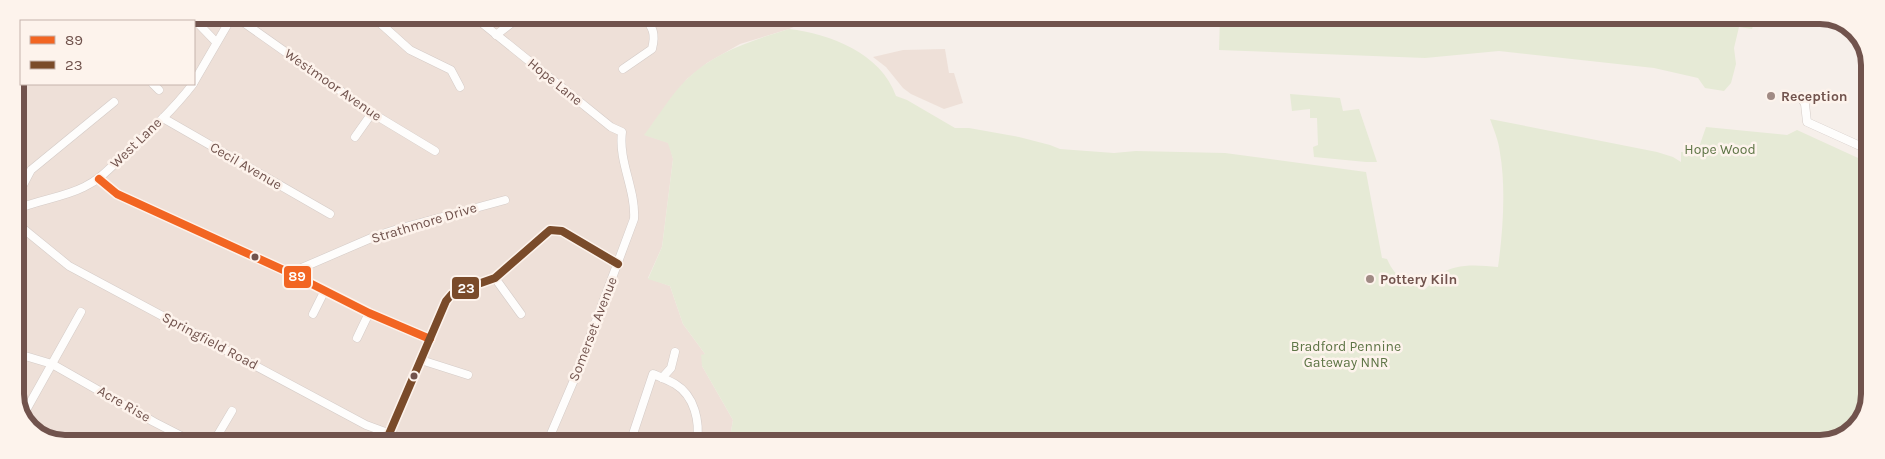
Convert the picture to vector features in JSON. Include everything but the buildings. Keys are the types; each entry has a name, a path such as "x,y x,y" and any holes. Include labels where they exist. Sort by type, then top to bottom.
{"street":[{"path":"199,24 216,42"},
{"name":"West Lane","path":"195,79 227,24"},
{"name":"Westmoor Avenue","path":"246,24 372,113 435,151"},
{"path":"381,24 410,50 451,70 460,87"},
{"name":"Hope Lane","path":"483,24 611,127 622,132 624,156"},
{"path":"496,35 510,24"},
{"path":"623,69 652,49 655,36 650,24"},
{"path":"154,85 159,90"},
{"name":"West Lane","path":"24,208 83,188 98,179 181,99 192,85"},
{"path":"1800,96 1805,104 1806,122 1861,146"},
{"path":"24,183 31,170 114,102"},
{"path":"355,137 372,113"},
{"name":"Cecil Avenue","path":"162,118 330,214"},
{"name":"Somerset Avenue","path":"551,435 632,226 634,214 624,156"},
{"path":"98,179 117,194 290,273 369,313 430,339"},
{"name":"Strathmore Drive","path":"290,273 398,229 505,200"},
{"name":"Springfield Road","path":"24,229 69,266 366,425 392,435"},
{"path":"389,434 449,297 458,291 495,278 545,233 556,229 618,264"},
{"path":"495,278 522,314"},
{"path":"313,314 325,290"},
{"path":"27,409 81,312"},
{"path":"357,338 369,313"},
{"path":"662,378 671,368 675,352"},
{"name":"Acre Rise","path":"24,356 52,364 179,435"},
{"path":"421,360 468,375"},
{"path":"633,435 653,374 675,384 690,400 698,422 697,435"},
{"path":"218,435 232,411"}],"shaded area":[{"path":"195,24 801,24 740,44 707,63 687,79 645,135 669,143 673,159 662,247 648,278 670,286 683,324 705,354 702,366 733,420 730,435 65,435 44,430 31,417 25,405 24,397 24,85 195,85"},
{"path":"945,49 949,73 954,73 963,103 944,109 911,94 903,88 886,67 873,57 903,50"}],"green space":[{"path":"1220,24 1754,24 1752,29 1739,27 1734,48 1736,64 1731,83 1724,91 1705,88 1698,78 1654,68 1499,51 1425,58 1219,50"},
{"path":"789,29 837,41 866,57 879,68 889,81 896,96 907,100 955,128 969,128 1019,137 1060,149 1114,153 1136,151 1225,153 1366,172 1382,258 1387,259 1398,276 1424,290 1438,275 1452,268 1475,265 1498,267 1502,225 1503,180 1499,145 1490,119 1657,152 1673,157 1681,162 1681,152 1697,153 1706,127 1787,135 1797,130 1861,159 1861,394 1859,407 1853,419 1843,428 1836,432 1820,435 730,435 733,420 702,366 701,355 705,354 683,324 670,286 648,279 662,247 673,159 668,143 644,135 675,93 697,70 721,54"},
{"path":"1290,94 1340,98 1343,111 1359,109 1377,162 1314,157 1313,147 1318,145 1317,118 1310,118 1310,109 1292,111"}],"transit line":[{"name":"89","path":"99,179 117,194 290,273 369,313 430,339"},
{"name":"23","path":"388,435 446,301 452,294 495,278 550,230 562,231 618,264"}],"place":[{"name":"Reception","path":"1771,96"},
{"name":"Pottery Kiln","path":"1370,279"}],"park label":[{"name":"Hope Wood","path":"1720,149"},
{"name":"Bradford Pennine Gateway NNR","path":"1346,354"}]}
